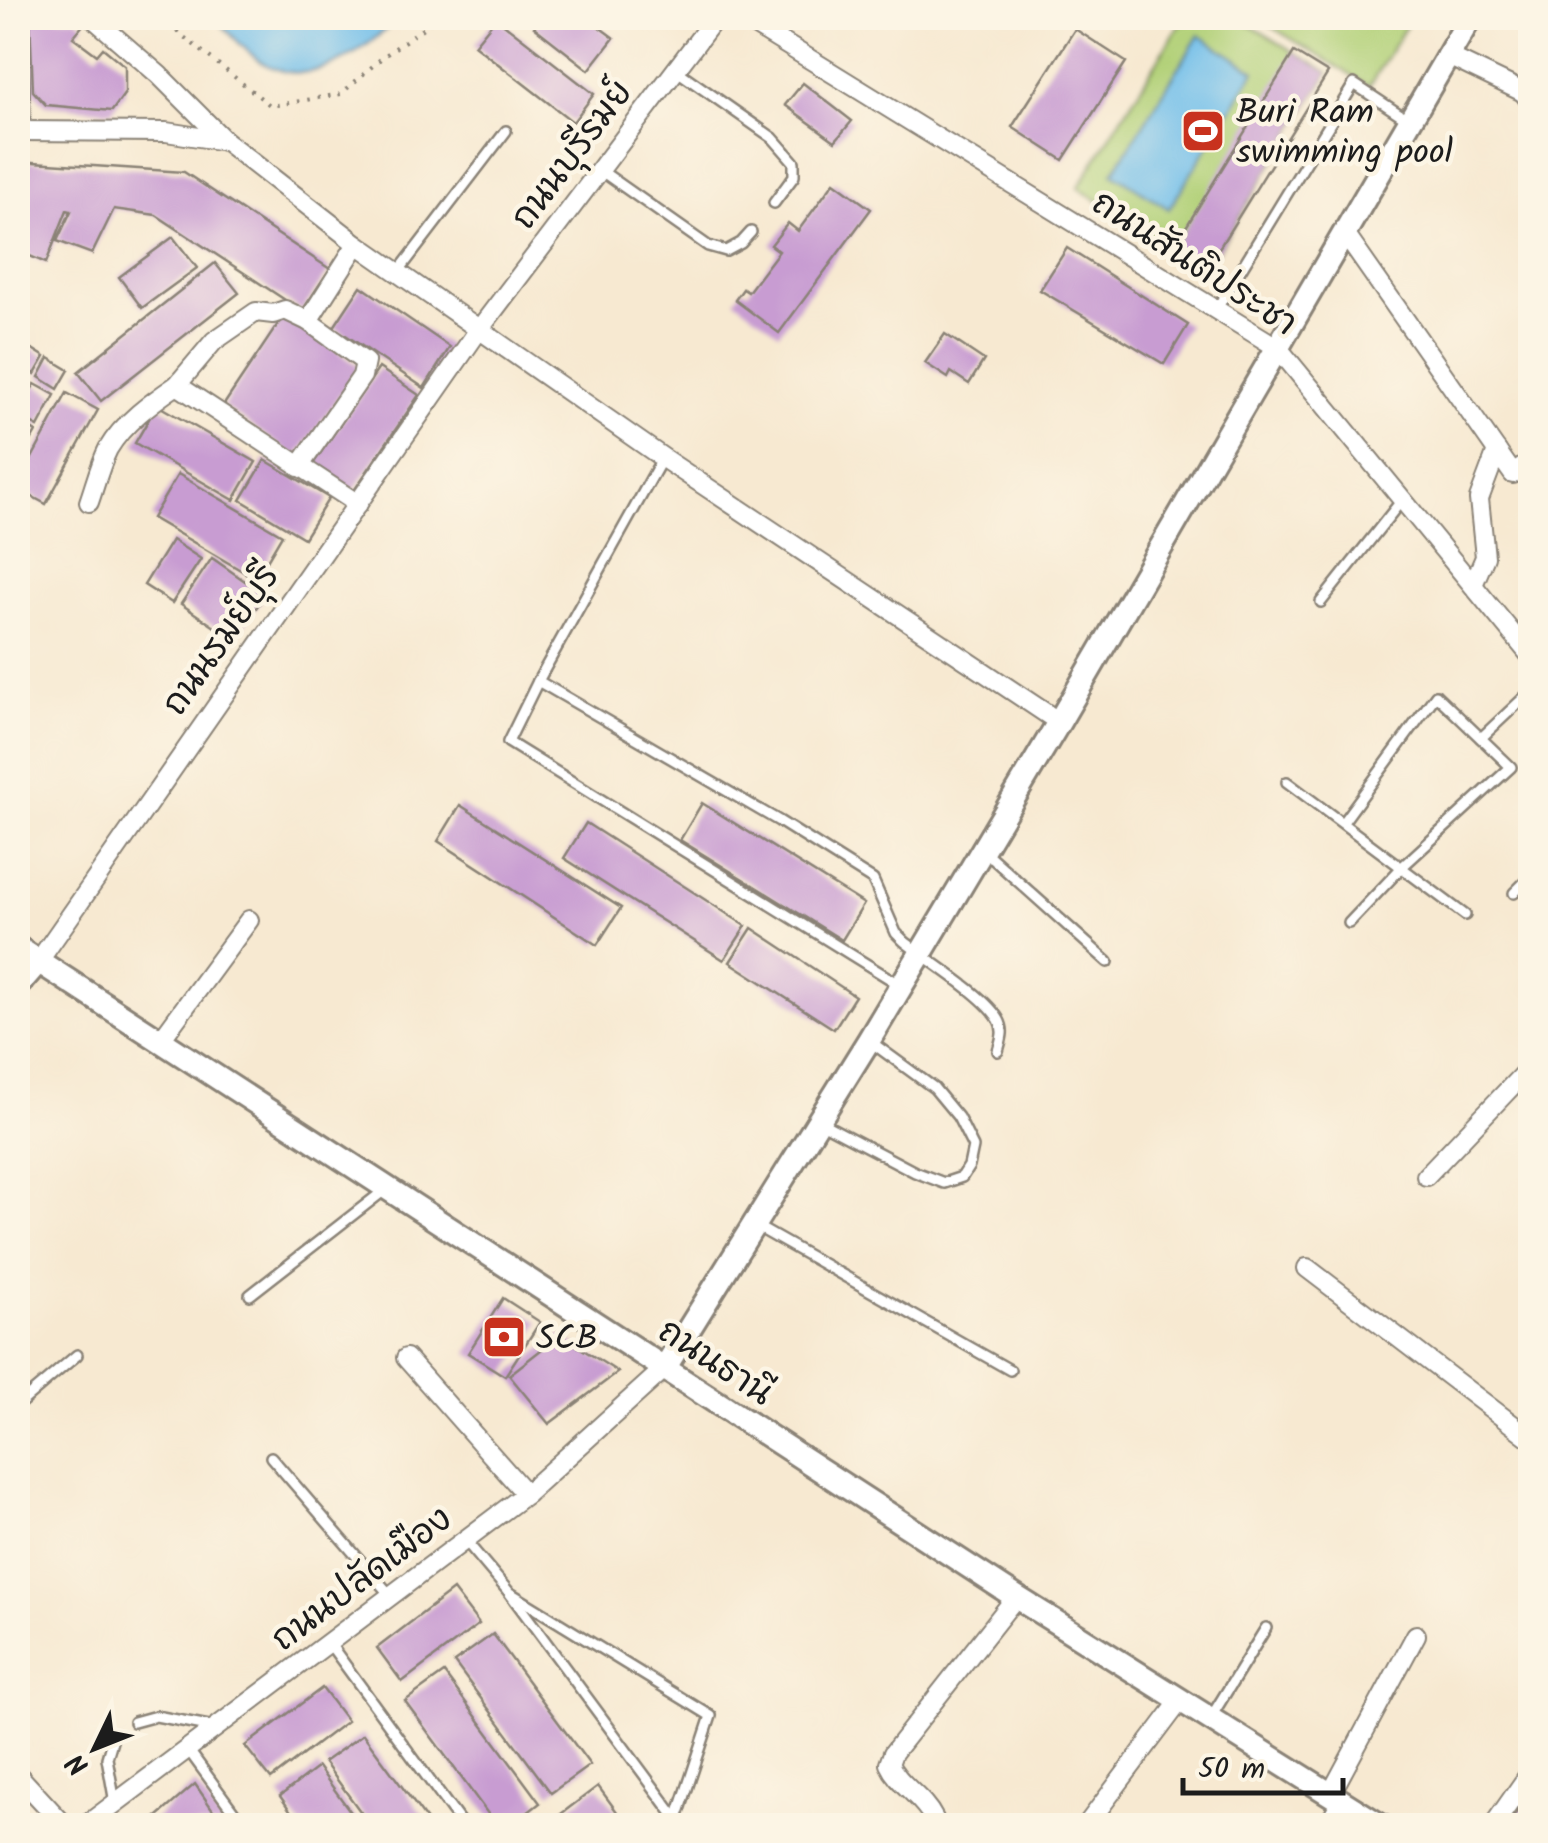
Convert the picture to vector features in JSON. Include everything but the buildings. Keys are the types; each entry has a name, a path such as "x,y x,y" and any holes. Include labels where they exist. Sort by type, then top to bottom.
{"street":[{"path":"93,18 224,141 357,244 663,457 1059,722"},
{"name":"ถนนบุรีรมย์","path":"478,331 715,18"},
{"name":"ถนนสันติประชา","path":"743,18 1278,348 1530,655"},
{"path":"664,1369 819,1122 1059,722 1470,18"},
{"path":"18,26 19,131 166,132 224,141"},
{"path":"1446,55 1523,92 1530,101"},
{"path":"1346,234 1513,474 1530,462"},
{"path":"308,321 357,244"},
{"path":"89,502 108,450 154,400 177,385 214,340 256,312 273,314 285,310 308,321 365,362 362,376 300,467"},
{"name":"ถนนรมย์บุรี","path":"18,985 38,962 478,331"},
{"path":"177,385 358,504"},
{"path":"1473,585 1485,557 1479,499 1496,451"},
{"path":"160,1041 249,920"},
{"name":"ถนนธานี","path":"18,948 1016,1597 1381,1826"},
{"path":"1426,1176 1530,1067"},
{"path":"1307,1268 1530,1438"},
{"path":"406,1358 526,1494"},
{"name":"ถนนปลัดเมือง","path":"85,1826 526,1494 664,1369"},
{"path":"932,1826 934,1819 926,1802 894,1774 889,1764 893,1753 1016,1597"},
{"path":"1327,1826 1335,1799 1416,1635"},
{"path":"1086,1826 1180,1701"},
{"path":"1493,1826 1530,1773"},
{"path":"18,1775 65,1826"}],"lane":[{"path":"676,70 773,138 794,162 794,176 774,203"},
{"path":"1216,310 1354,84 1410,121"},
{"path":"398,272 506,131"},
{"path":"600,170 708,246 726,251 741,243 750,232"},
{"path":"663,457 508,742 900,985"},
{"path":"1322,602 1402,500"},
{"path":"538,681 873,880 896,933 970,991 999,1020 1003,1036 998,1052"},
{"path":"1482,738 1530,692"},
{"path":"1343,822 1436,695 1511,766 1402,866 1349,923"},
{"path":"1287,782 1465,915"},
{"path":"981,848 1108,962"},
{"path":"1514,893 1530,877"},
{"path":"819,1122 944,1184 962,1178 973,1147 958,1117 934,1088 869,1040"},
{"path":"250,1295 386,1188"},
{"path":"755,1226 1010,1370"},
{"path":"18,1404 77,1355"},
{"path":"271,1457 392,1597"},
{"path":"465,1540 508,1591 673,1822"},
{"path":"508,1591 711,1716 673,1822"},
{"path":"1210,1719 1266,1628"},
{"path":"329,1644 463,1826"},
{"path":"134,1722 156,1716 216,1728"},
{"path":"112,1740 107,1758 115,1802"},
{"path":"187,1748 244,1826"}],"path":[{"path":"160,18 271,106 341,94 384,56 437,18 443,18"}],"green space":[{"name":"Buri Ram swimming pool","path":"1184,18 1239,18 1328,73 1206,269 1078,188"},
{"path":"1257,18 1411,18 1369,86"}],"water":[{"path":"214,18 398,18 354,54 320,70 303,73 260,61"},
{"path":"1199,35 1255,71 1169,209 1113,173"}],"place":[{"name":"Buri Ram swimming pool","path":"1203,131"},
{"name":"SCB","path":"504,1337"}]}
